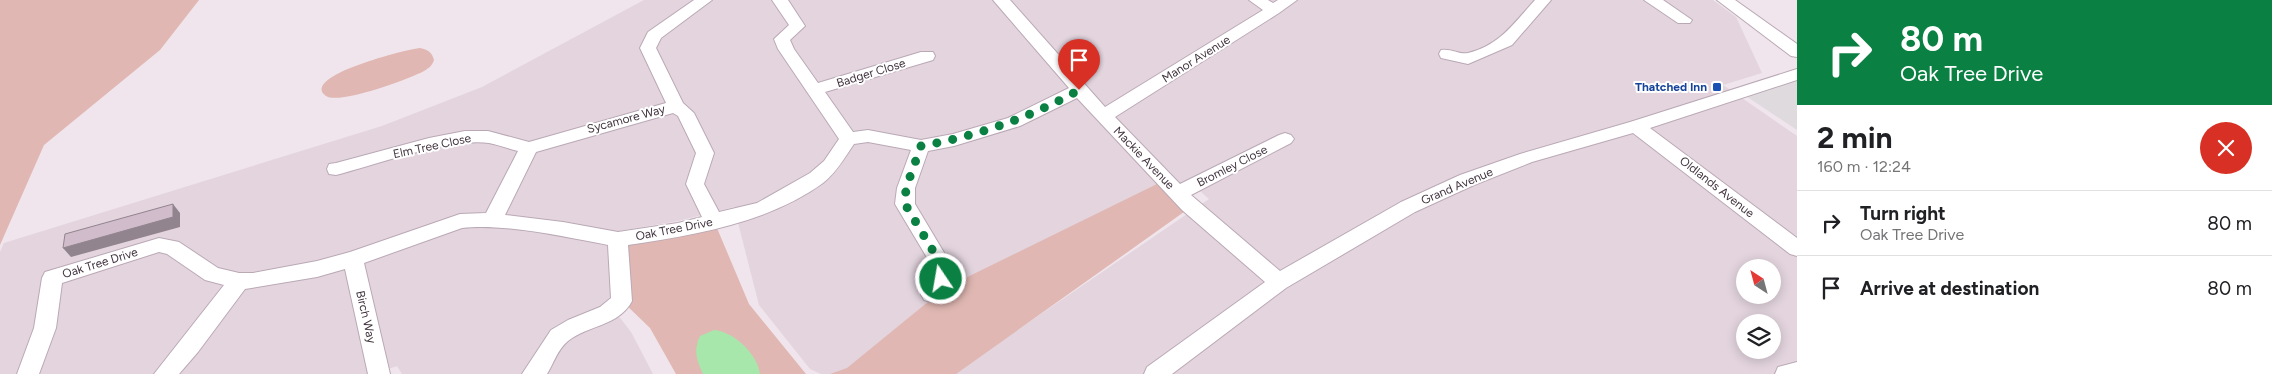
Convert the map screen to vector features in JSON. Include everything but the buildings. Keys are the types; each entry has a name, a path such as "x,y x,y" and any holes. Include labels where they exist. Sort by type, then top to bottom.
{"street":[{"path":"676,106 648,48 654,35 704,0"},
{"path":"780,0 797,26 782,39 795,64 848,139 868,136 921,146 954,140 1014,122 1079,90"},
{"name":"Mackie Avenue","path":"1001,0 1025,25 1079,90 1189,205 1279,282"},
{"path":"1257,0 1274,10"},
{"name":"Manor Avenue","path":"1103,116 1289,0"},
{"path":"1447,54 1468,59 1506,42 1543,0"},
{"path":"1652,0 1684,20"},
{"path":"1725,0 1797,52"},
{"name":"Badger Close","path":"814,90 927,56"},
{"name":"Grand Avenue","path":"1155,374 1279,282 1368,229 1467,180 1526,158 1636,126 1797,74"},
{"name":"Sycamore Way","path":"529,148 676,106 685,113 705,153 694,184 714,222"},
{"name":"Oldlands Avenue","path":"1636,126 1797,249"},
{"name":"Elm Tree Close","path":"336,169 429,144 472,136 488,137 529,148"},
{"name":"Oak Tree Drive","path":"28,374 46,328 52,278 159,245 172,248 212,274 239,281 253,281 278,278 353,259 460,221 478,219 563,229 618,239 678,230 763,208 817,178 830,165 848,139"},
{"name":"Bromley Close","path":"1178,193 1285,139"},
{"path":"921,146 906,188 905,204 942,266 941,279 932,294"},
{"path":"492,221 529,148"},
{"path":"533,374 558,337 580,323 606,316 622,301 618,239"},
{"name":"Birch Way","path":"353,259 379,374"},
{"path":"165,374 190,346 239,281"},
{"path":"1786,374 1797,371"}],"shaded area":[{"path":"0,0 199,0 160,50 44,145 0,245"},
{"path":"644,0 1713,0 1736,17 1762,73 1723,85 1797,136 1797,374 953,374 1209,199 1191,183 846,374 821,374 810,369 759,305 734,207 678,221 613,232 610,305 631,332 653,374 402,374 397,366 374,374 0,374 0,252 4,243 382,126 482,87"},
{"path":"420,48 429,52 434,60 429,68 416,75 374,90 344,97 333,98 326,96 322,88 328,80 358,65 396,53"},
{"path":"1797,74 1797,130 1740,92"},
{"path":"1157,184 1198,202 956,374 830,374 847,368 945,288"},
{"path":"714,221 749,304 806,374 676,374 650,328 622,301 618,239"},
{"path":"714,330 737,339 749,351 758,366 760,374 703,374 697,355 698,341 700,336"}],"place":[{"name":"Thatched Inn","path":"1717,87"}],"route":[{"path":"941,279 942,266 905,204 906,188 921,146 954,140 1014,122 1079,90"}]}
